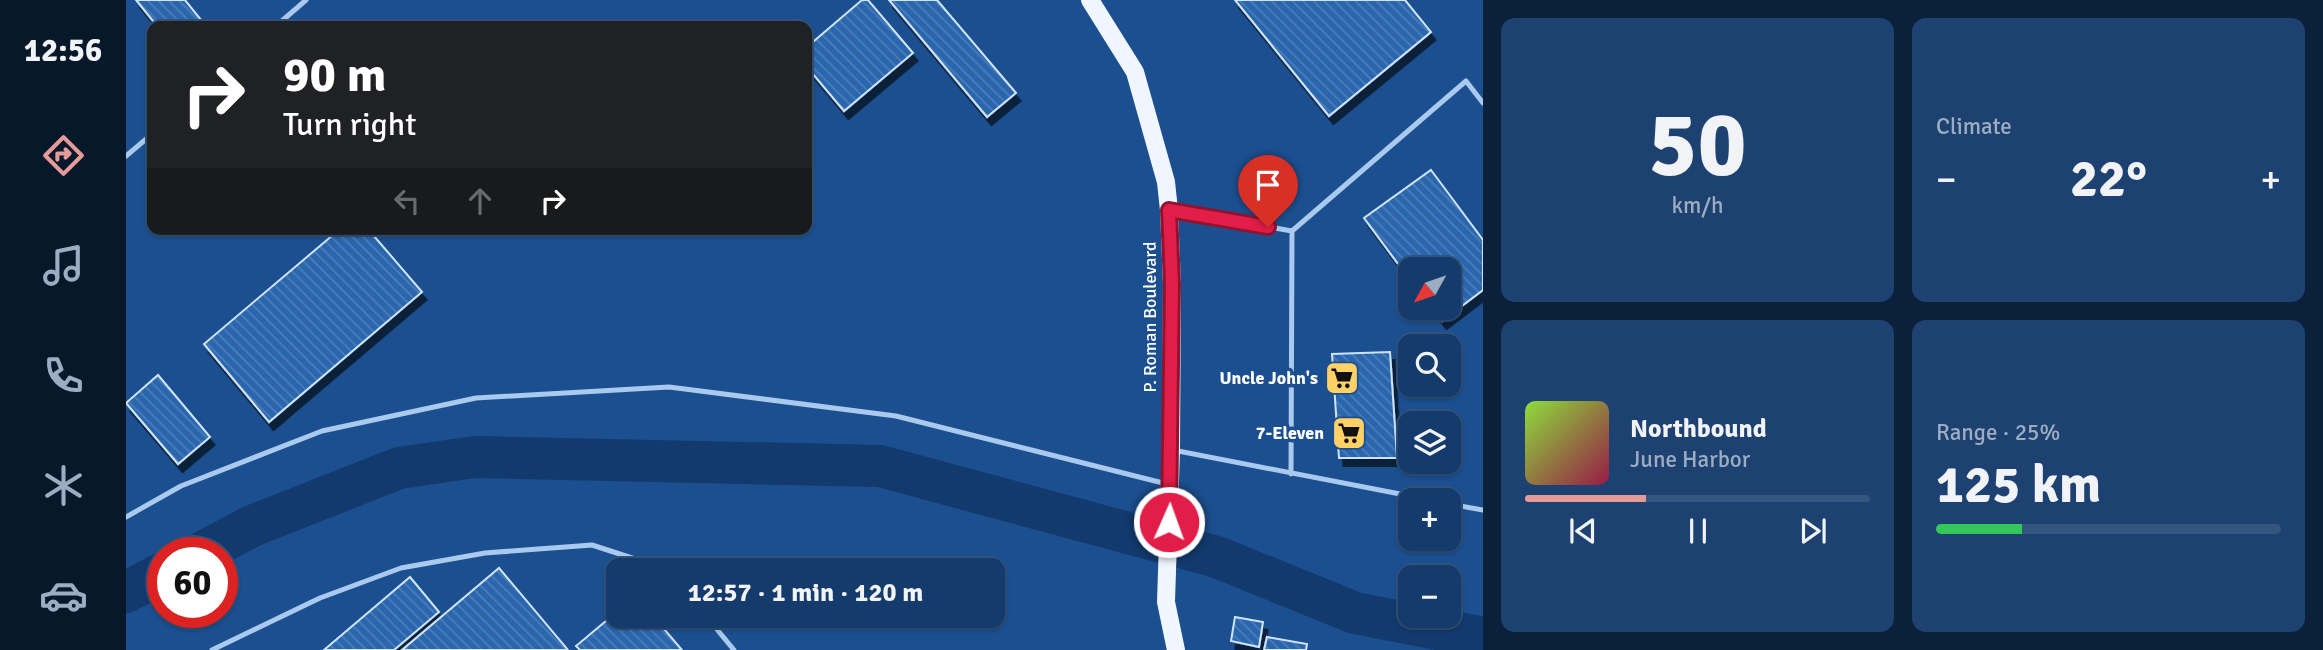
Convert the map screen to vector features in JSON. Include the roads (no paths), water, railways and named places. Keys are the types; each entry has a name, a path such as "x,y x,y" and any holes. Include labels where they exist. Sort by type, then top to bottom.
{"main road":[{"name":"P. Roman Boulevard","path":"1090,0 1135,72 1166,182 1172,284 1171,450 1166,602 1176,650"}],"lane":[{"path":"282,21 306,0"},
{"path":"1292,474 1292,232 1466,81 1483,103"},
{"path":"126,156 147,138"},
{"path":"1169,210 1292,232"},
{"path":"126,517 181,486 322,431 476,398 669,387 896,416 1170,485"},
{"path":"1171,450 1398,494"},
{"path":"1461,506 1483,510"},
{"path":"212,650 320,598 401,568 485,553 592,545 632,558"},
{"path":"716,628 734,650"}],"waterway":[{"path":"231,537 252,526 399,468 475,457 880,466 1217,557 1355,613 1483,638"},
{"path":"126,592 147,581"}],"place":[{"name":"Uncle John's","path":"1342,378"},
{"name":"7-Eleven","path":"1349,433"}]}
